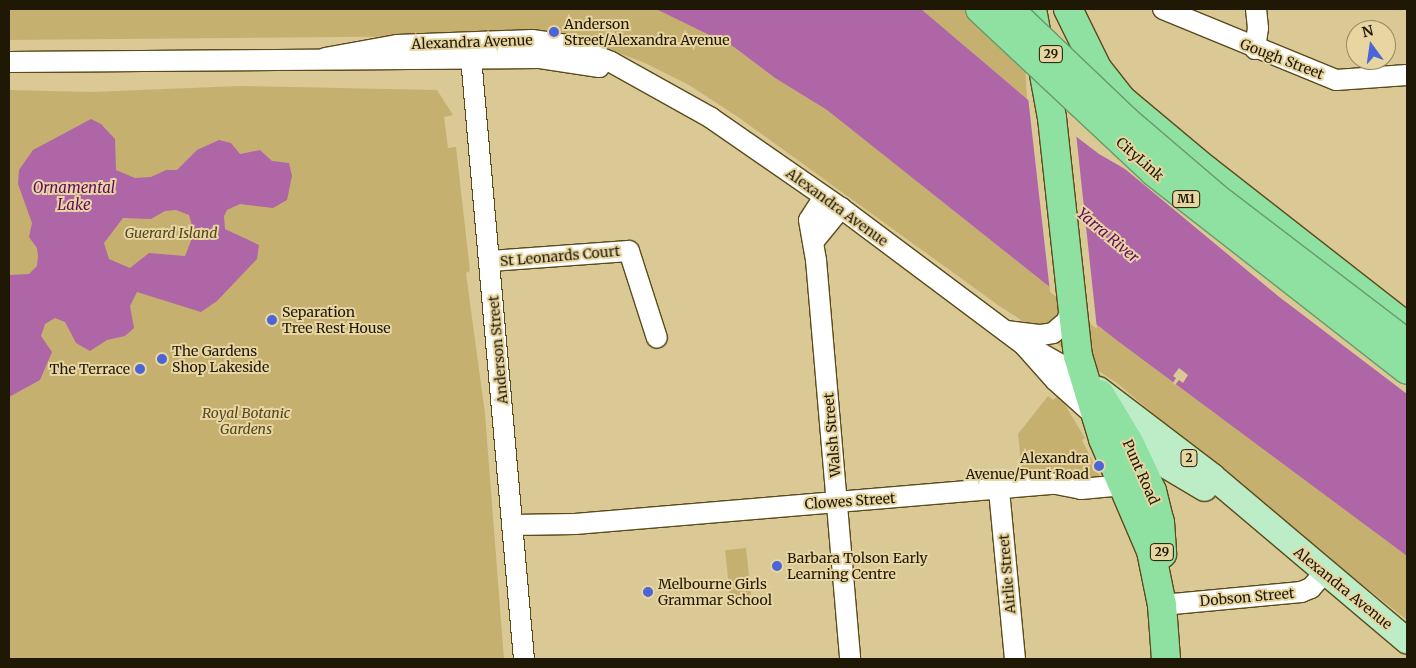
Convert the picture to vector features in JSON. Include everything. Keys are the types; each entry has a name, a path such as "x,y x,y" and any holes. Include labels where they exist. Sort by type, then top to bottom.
{"highway":[{"name":"CityLink","path":"980,9 1154,172 1407,370"},
{"name":"M1","path":"1009,9 1125,120 1215,196 1407,344"},
{"name":"Punt Road","path":"1032,9 1051,105"},
{"name":"Punt Road","path":"1050,9 1051,105 1073,324 1090,383 1095,416 1147,539 1162,605"},
{"path":"1068,9 1097,68 1121,99 1206,170 1407,327"},
{"name":"Punt Road","path":"1090,383 1130,444 1159,515 1166,659"},
{"name":"Alexandra Avenue","path":"1095,416 1130,444"}],"main road":[{"name":"Alexandra Avenue","path":"1090,383 1212,476 1278,535 1407,641"},
{"name":"Alexandra Avenue","path":"1130,444 1278,535"}],"street":[{"name":"Gough Street","path":"1163,9 1255,49 1336,80 1407,74"},
{"path":"1255,49 1258,28 1256,9"},
{"name":"Alexandra Avenue","path":"9,62 325,58 392,45 561,59 642,79 711,118 833,202 1024,345 1090,383"},
{"name":"Anderson Street","path":"470,50 524,659"},
{"name":"Walsh Street","path":"833,202 809,220 814,241 838,502 850,659"},
{"name":"St Leonards Court","path":"490,261 629,251 657,338"},
{"path":"1004,330 1047,334 1073,324"},
{"name":"Alexandra Avenue","path":"1024,345 1095,416"},
{"name":"Clowes Street","path":"514,531 575,524 1056,484 1073,488 1124,485"},
{"name":"Airlie Street","path":"999,490 1015,659"},
{"name":"Dobson Street","path":"1162,605 1301,592 1311,588 1324,573"}],"green space":[{"path":"9,9 656,9 687,22 734,47 775,78 827,110 1115,339 1407,556 1407,620 1248,494 1117,383 998,305 738,117 689,85 645,63 585,40 524,29 459,36 9,40"},
{"path":"921,9 1022,9 1027,99"},
{"name":"Royal Botanic Gardens","path":"240,86 437,90 453,115 444,117 448,148 456,147 470,271 466,273 485,414 504,659 9,659 9,90 91,92"},
{"path":"1059,395 1085,438 1082,440 1103,482 1075,481 1063,468 1022,472 1018,434 1048,396 1053,400"},
{"path":"746,548 751,595 730,597 725,550"}],"water":[{"name":"Yarra River","path":"656,9 921,9 1027,99 1099,154 1125,169 1278,296 1407,394 1407,556 1115,339 827,110 775,78 734,47"},
{"name":"Ornamental Lake","path":"91,119 101,124 115,139 116,170 135,178 151,177 166,170 177,170 197,150 219,140 231,143 240,154 260,150 272,161 289,163 292,176 287,200 273,208 240,204 227,210 224,216 225,229 259,245 257,259 217,301 201,312 137,292 130,306 134,328 125,336 107,340 90,351 76,343 65,322 55,318 45,324 41,336 52,352 40,380 9,397 9,275 29,274 37,266 38,256 37,248 29,237 32,223 18,184 19,170 33,150","holes":["176,210 189,215 194,233 185,256 149,253 130,268 109,259 104,243 123,218 151,219 165,211"]}],"pier":[{"path":"1028,97 1076,133 1097,329 1050,292"},
{"path":"1120,163 1126,167 1264,281 1243,264"},
{"path":"1179,368 1188,375 1183,383 1179,380 1175,385 1173,383 1176,378 1173,376"}],"place":[{"name":"Anderson Street/Alexandra Avenue","path":"554,32"},
{"name":"Separation Tree Rest House","path":"272,320"},
{"name":"The Gardens Shop Lakeside","path":"162,359"},
{"name":"The Terrace","path":"140,369"},
{"name":"Alexandra Avenue/Punt Road","path":"1099,466"},
{"name":"Barbara Tolson Early Learning Centre","path":"777,566"},
{"name":"Melbourne Girls Grammar School","path":"648,592"}],"park label":[{"name":"Guerard Island","path":"171,233"}]}
